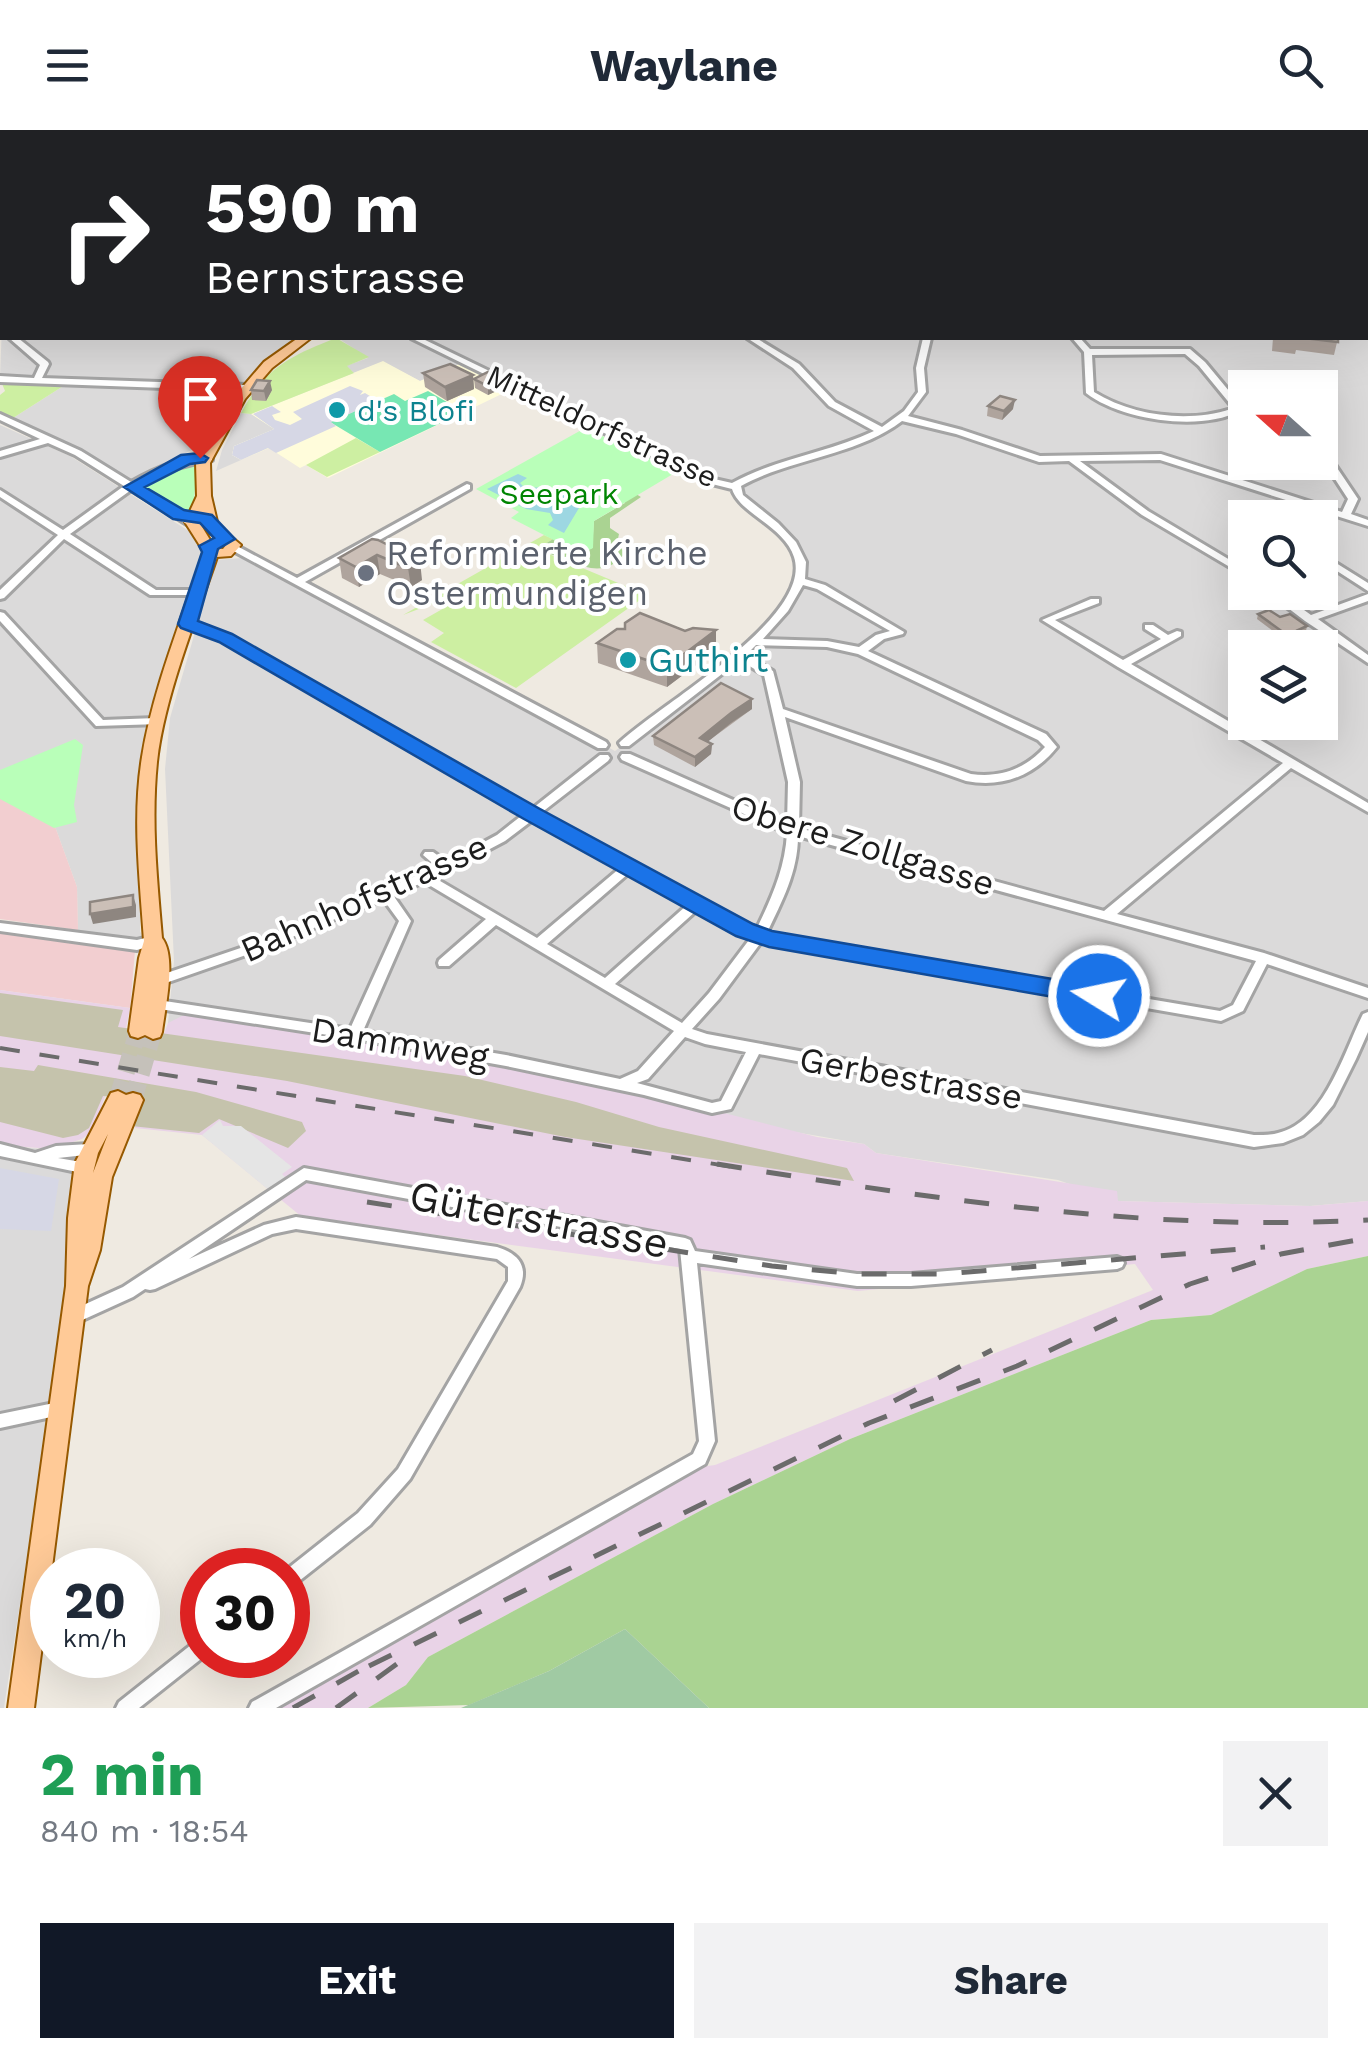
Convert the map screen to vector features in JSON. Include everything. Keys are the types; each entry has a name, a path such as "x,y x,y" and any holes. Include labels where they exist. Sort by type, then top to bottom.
{"main road":[{"path":"199,521 209,504 204,496 205,478 214,463 209,458 247,388 268,365 301,340"},
{"path":"199,521 230,543 224,553 209,549"},
{"path":"153,982 146,1031 158,1005 148,948 153,942 145,799 156,722 209,549 199,521"},
{"path":"21,1708 77,1286 75,1267 95,1164 125,1099"}],"street":[{"path":"16,340 45,364 37,380"},
{"name":"Mitteldorfstrasse","path":"419,340 706,480 736,487"},
{"path":"754,340 796,366 832,404 880,430"},
{"path":"230,543 603,752 626,750 756,642 800,581 802,567 797,552 739,496 736,487 746,479 880,430 899,417 918,400 923,388 920,368 927,340"},
{"path":"1078,340 1088,352 1090,394 1118,410 1158,416 1219,416 1235,411 1236,405 1187,351 1088,352"},
{"path":"0,380 247,388"},
{"path":"0,417 50,439 179,515 199,521"},
{"path":"899,417 1030,457 1073,460 1162,456 1368,522"},
{"path":"0,454 50,439"},
{"path":"0,596 60,535 132,487 186,458 209,458"},
{"path":"1073,460 1145,513 1228,563"},
{"path":"1338,477 1353,499 1346,514"},
{"path":"299,581 467,487"},
{"path":"0,493 154,593 197,593"},
{"path":"1338,568 1368,588"},
{"path":"800,581 835,594 899,632 860,650"},
{"path":"1309,618 1368,597"},
{"path":"1095,601 1047,620 1368,808"},
{"path":"1298,610 1368,660"},
{"path":"0,615 100,724 156,722"},
{"path":"187,624 226,638 532,814 759,936 1214,1016 1234,1012 1264,958"},
{"path":"1122,665 1172,637 1149,628"},
{"path":"756,642 827,644 860,650 1042,737 1050,747 1043,758 992,782 970,778 778,711"},
{"path":"632,1081 684,1032 759,936 792,853 794,791 768,669 740,656"},
{"path":"603,752 612,741 626,750"},
{"name":"Obere Zollgasse","path":"626,750 790,830 1264,958 1368,993"},
{"name":"Bahnhofstrasse","path":"153,982 198,970 446,868 486,847 532,814 603,752"},
{"path":"1106,916 1289,764"},
{"path":"429,855 446,868"},
{"path":"539,943 629,867"},
{"name":"Gerbestrasse","path":"426,878 684,1032 754,1050 1270,1142 1300,1133 1318,1117 1368,1017"},
{"path":"354,1035 405,921 387,895"},
{"path":"607,984 695,904"},
{"path":"444,964 496,918"},
{"path":"0,927 137,945 153,942"},
{"name":"Dammweg","path":"158,1005 632,1081 721,1108 754,1050"},
{"path":"0,1150 39,1158 49,1164 95,1164"},
{"name":"Güterstrasse","path":"73,1317 128,1292 304,1174 685,1244 707,1441 699,1460 258,1708"},
{"path":"128,1292 286,1224 497,1253 513,1260 517,1269 515,1282 404,1474 364,1518 310,1562"},
{"path":"689,1256 857,1280 911,1280 1116,1262"},
{"path":"0,1421 60,1409"},
{"path":"125,1708 180,1664"}],"shaded area":[{"path":"1,340 294,340 245,384 0,377"},
{"path":"341,340 410,340 462,363 420,381 383,362 354,373 346,366 368,358"},
{"path":"424,340 1368,340 1368,1201 1310,1206 1118,1201 1058,1180 876,1153 864,1144 168,1023 174,961 165,769 170,718 216,560 242,558 435,653 615,751 761,638 788,606 803,559 738,490"},
{"path":"383,361 420,381 462,363 512,389 328,478 306,465 300,468 269,448 241,460 232,455 234,446 274,429 251,414"},
{"path":"68,383 239,390 209,441 131,481 86,452 13,418"},
{"path":"350,386 363,391 360,395 365,393 378,401 331,422 336,426 276,453 268,448 241,460 232,455 234,446 274,429 253,414 272,406 281,412 272,415 275,420 290,425 302,419 293,412"},
{"path":"241,413 254,414 275,429 234,446 232,455 241,460 216,471 222,450"},
{"path":"0,425 70,456 192,533 202,546 149,721 142,770 140,932 153,942 78,938 77,887 53,821 0,783"},
{"path":"0,783 53,821 77,887 78,930 0,919"},
{"path":"0,932 135,951 130,1008 0,990"},
{"path":"0,990 130,1008 126,1028 164,1034 168,1023 188,1013 395,1045 639,1091 817,1137 864,1144 876,1153 1117,1191 1118,1201 1310,1206 1368,1201 1368,1256 1307,1269 1211,1315 1151,1320 850,1439 713,1504 428,1657 406,1685 368,1708 268,1708 693,1468 715,1465 1153,1290 1135,1264 858,1291 302,1217 202,1135 135,1128 145,1101 105,1096 93,1131 82,1139 51,1149 0,1145"},
{"path":"0,993 123,1010 118,1027 465,1076 576,1102 659,1127 847,1168 854,1181 565,1137 287,1081 0,1036"},
{"path":"38,1065 196,1092 302,1122 306,1131 288,1148 219,1119 199,1133 131,1126 143,1100 103,1096 89,1128 78,1135 63,1138 0,1122 0,1067 34,1071"},
{"path":"220,1120 223,1126 241,1126 292,1167 282,1174 286,1178 270,1191 202,1135"},
{"path":"0,1145 43,1149 78,1175 49,1413 4,1708 0,1708"},
{"path":"0,1168 59,1179 51,1231 0,1229"}],"green space":[{"path":"339,340 369,357 347,366 354,373 251,414 241,413 269,374 305,351"},
{"path":"1,381 68,383 13,418 0,413 0,395 5,391"},
{"path":"428,391 464,412 380,452 330,422 394,394 405,401"},
{"name":"Seepark","path":"585,428 678,471 594,521 593,548 581,554 511,518 519,512 476,489"},
{"path":"356,438 380,452 327,477 306,465"},
{"path":"186,463 197,465 193,513 178,510 145,487"},
{"path":"619,484 641,497 610,518 610,528 619,534 617,543 625,553 616,562 606,567 587,567 544,552 545,544 553,539 581,554 592,548 594,521 625,503"},
{"path":"544,535 553,539 545,544 544,552 647,595 516,688 431,642 444,633 423,620 446,607 440,601 403,615"},
{"path":"75,739 83,745 74,805 77,822 54,828 0,799 0,770"},
{"path":"1368,1256 1368,1708 709,1708 625,1629 549,1671 469,1705 368,1708 406,1685 428,1657 713,1504 850,1439 1151,1320 1211,1315 1307,1269"},
{"path":"625,1629 709,1708 461,1708 549,1671"}],"water":[{"path":"518,474 527,478 520,483 525,488 546,487 577,500 579,508 564,533 548,525 553,520 550,513 526,509 487,489"}],"building":[{"path":"450,364 473,375 445,387 423,373"},
{"path":"488,372 502,379 488,386 474,379"},
{"path":"257,380 270,381 264,391 251,390"},
{"path":"1000,396 1015,400 1004,411 988,406"},
{"path":"372,539 420,561 408,568 377,555 356,567 339,558"},
{"path":"1269,610 1280,617 1290,614 1307,626 1280,630 1258,614"},
{"path":"640,613 685,631 716,630 667,667 597,643 617,629 625,629 625,623"},
{"path":"721,683 752,699 700,738 712,744 695,757 653,736"},
{"path":"133,895 133,907 90,914 90,902"}],"tunnel":[{"path":"118,1098 138,1031"},
{"path":"133,1100 153,1032"}],"railway":[{"path":"0,1048 733,1167"},
{"path":"717,1164 1041,1210 1204,1221 1368,1220"},
{"path":"367,1202 772,1266 858,1274 944,1274 1265,1247"},
{"path":"369,1666 869,1423 1017,1366 1190,1284 1281,1254 1368,1238"},
{"path":"894,1401 992,1350"},
{"path":"293,1708 380,1659"},
{"path":"336,1708 401,1661"}],"place":[{"name":"d's Blofi","path":"337,410"},
{"name":"Reformierte Kirche Ostermundigen","path":"366,573"},
{"name":"Guthirt","path":"628,660"}],"route":[{"path":"200,458 186,458 132,487 179,515 209,521 226,539 208,546 211,552 187,624 226,638 532,814 744,930 769,939 1099,996"}]}
